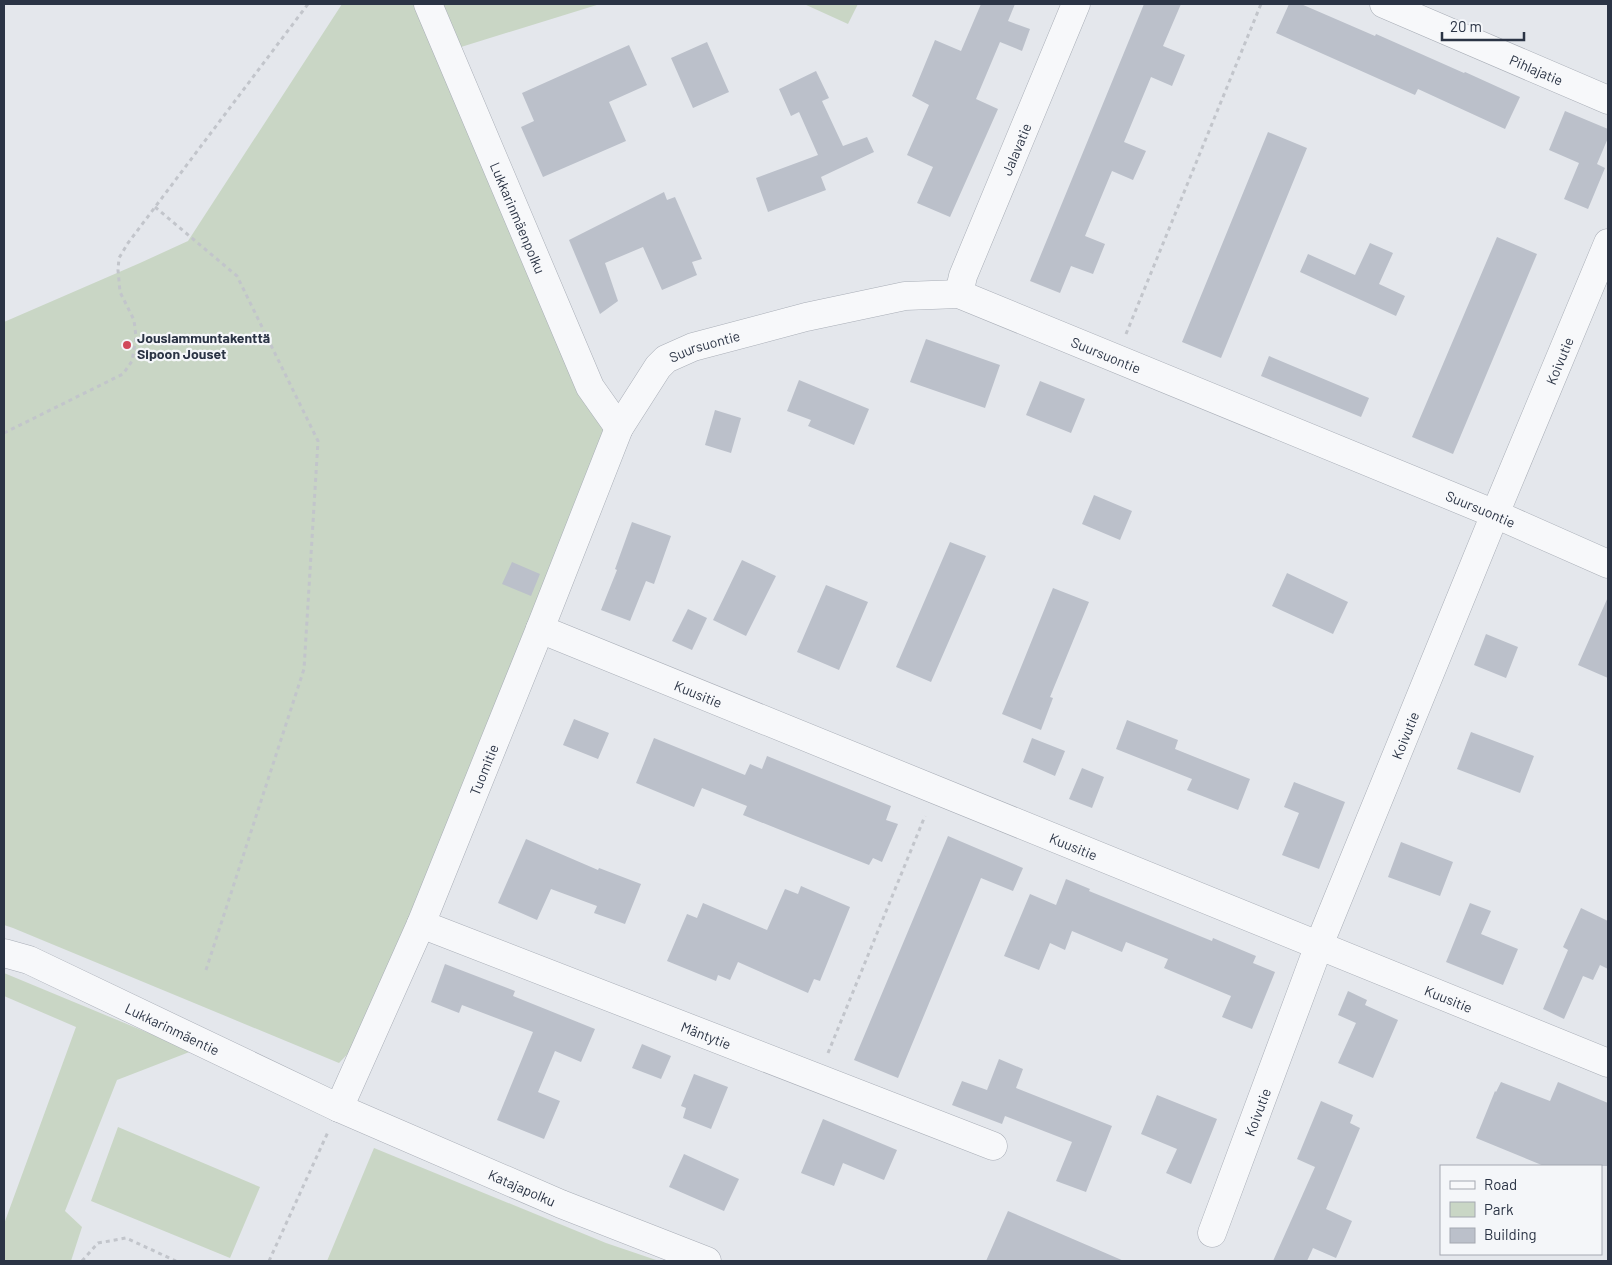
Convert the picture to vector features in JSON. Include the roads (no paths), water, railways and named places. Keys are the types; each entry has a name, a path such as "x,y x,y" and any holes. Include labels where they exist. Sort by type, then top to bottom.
{"street":[{"name":"Lukkarinmäenpolku","path":"428,4 590,387 619,428"},
{"name":"Jalavatie","path":"959,294 963,276 1076,4"},
{"name":"Pihlajatie","path":"1384,4 1608,100"},
{"name":"Koivutie","path":"1212,1233 1319,945 1494,514 1608,243"},
{"name":"Suursuontie","path":"619,428 658,367 666,359 687,350 806,317 905,296 959,294 1494,514 1608,564"},
{"name":"Tuomitie","path":"339,1108 421,924 619,428"},
{"name":"Kuusitie","path":"540,629 1608,1063"},
{"name":"Mäntytie","path":"421,924 993,1146"},
{"name":"Lukkarinmäentie","path":"4,953 29,960 339,1108"},
{"name":"Katajapolku","path":"339,1108 561,1204 707,1261"}],"place":[{"name":"Jousiammuntakenttä Sipoon Jouset","path":"127,345"}]}
